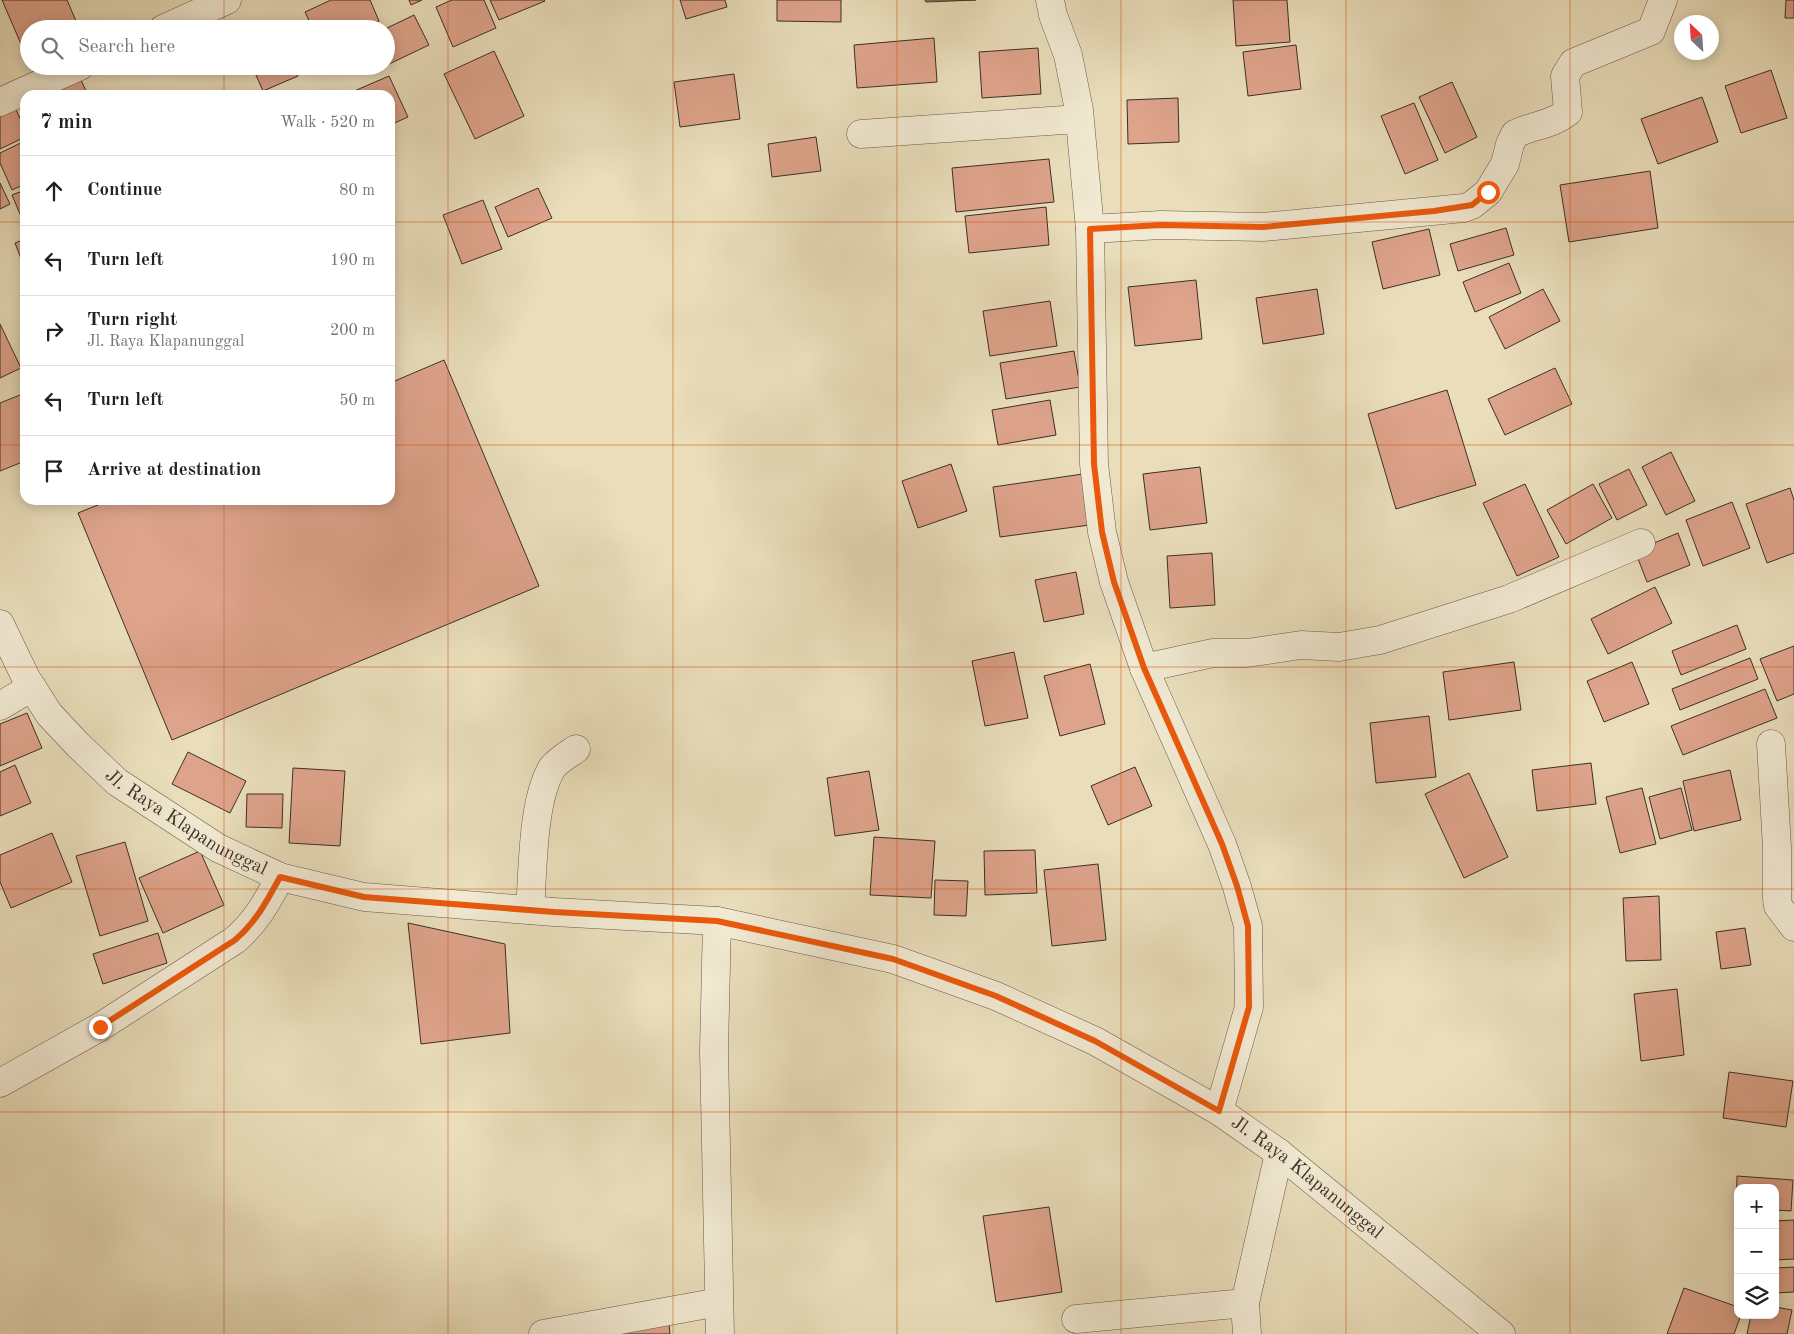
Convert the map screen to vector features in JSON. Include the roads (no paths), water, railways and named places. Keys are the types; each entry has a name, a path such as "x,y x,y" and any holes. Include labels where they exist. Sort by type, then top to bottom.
{"street":[{"path":"183,20 227,0"},
{"path":"1050,0 1053,15 1068,55 1079,118 1090,229 1094,454 1100,512 1114,582 1144,668 1222,844 1237,886 1248,926 1249,1007 1219,1111"},
{"path":"1090,229 1161,225 1263,227 1434,211 1472,205 1482,198 1500,174 1516,134 1529,128 1557,122 1568,112 1565,76 1573,63 1651,31 1664,0"},
{"path":"27,90 60,75"},
{"path":"0,102 20,93"},
{"path":"861,134 1079,118"},
{"path":"1144,668 1213,653 1247,653 1301,645 1339,646 1380,640 1509,600 1641,543"},
{"name":"Jl. Raya Klapanunggal","path":"0,624 32,687 50,714 78,745 117,782 218,848 280,877 364,897 530,910 717,921 893,959 996,996 1095,1041 1219,1111 1279,1153 1501,1334"},
{"path":"0,706 32,687"},
{"path":"1771,744 1777,847 1777,899 1778,906 1794,927"},
{"path":"530,910 537,829 543,792 553,767 576,749"},
{"path":"0,1083 100,1027 235,940 250,927 262,911 280,877"},
{"path":"717,921 714,1051 720,1334"},
{"path":"1247,1334 1245,1303 1279,1153"},
{"path":"543,1334 719,1302"},
{"path":"1076,1319 1245,1303"}]}
